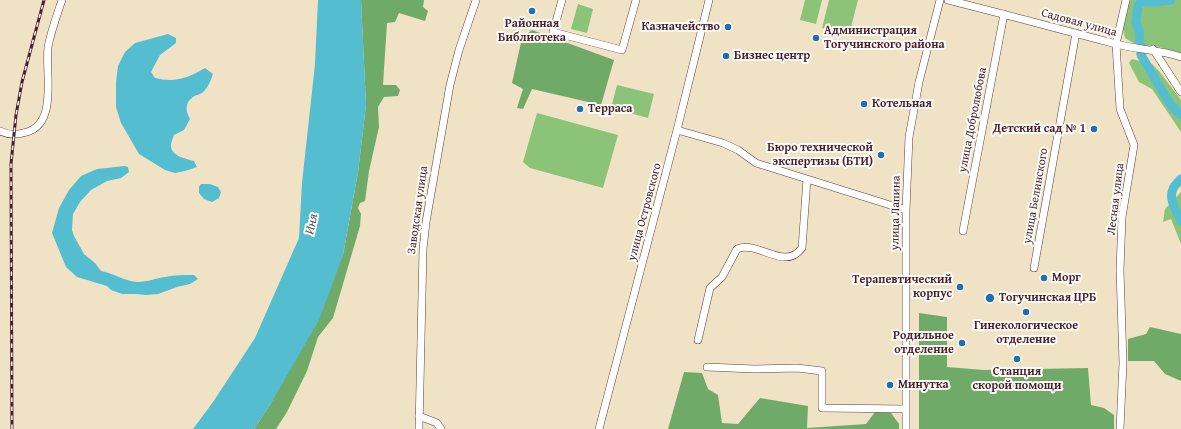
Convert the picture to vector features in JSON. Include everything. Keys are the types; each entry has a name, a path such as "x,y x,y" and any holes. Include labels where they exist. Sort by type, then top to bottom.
{"street":[{"path":"0,131 21,134 32,131 41,123 44,117 47,107 48,47 62,0"},
{"name":"Заводская улица","path":"419,429 423,249 426,222 450,85 459,50 476,0"},
{"path":"562,0 552,32 622,50 636,0"},
{"name":"улица Островского","path":"599,429 678,130 709,0"},
{"name":"улица Лапина","path":"906,429 906,210 909,137 919,82 940,0"},
{"name":"Садовая улица","path":"948,0 1116,44 1167,52 1181,58"},
{"name":"Лесная улица","path":"1120,429 1123,363 1120,270 1122,217 1134,145 1120,110 1116,44 1126,0"},
{"name":"улица Добролюбова","path":"963,231 1004,14"},
{"name":"улица Белинского","path":"1034,268 1076,33"},
{"path":"1149,49 1181,92"},
{"path":"678,130 738,150 756,163 906,210"},
{"path":"698,340 710,288 722,277 736,249 744,246 786,258 797,255 802,248 807,179"},
{"path":"707,367 754,369 797,368 822,371 822,408 906,409"},
{"path":"419,416 438,423 441,429"}],"green space":[{"path":"361,0 424,0 423,7 428,11 425,21 399,13 395,22 387,23 383,85 396,85 400,90 398,96 384,97 378,107 379,127 369,171 365,201 360,203 358,208 361,214 360,226 333,318 318,337 307,371 287,412 276,429 254,429 271,403 343,255 358,172 366,105"},
{"path":"805,0 822,0 816,24 800,20"},
{"path":"829,0 858,0 849,35 822,28"},
{"path":"1130,0 1181,0 1181,53 1159,47 1135,44 1125,38 1123,29"},
{"path":"578,4 593,9 587,33 571,29"},
{"path":"532,30 614,60 601,105 532,89 523,109 517,108 523,89 512,83 522,38"},
{"path":"1132,59 1152,64 1181,100 1181,132 1152,89 1139,82 1129,63"},
{"path":"617,85 654,94 648,118 611,108"},
{"path":"537,113 618,135 603,188 530,168 523,162"},
{"path":"1181,192 1181,244 1171,219 1163,222 1165,209"},
{"path":"919,313 947,317 947,367 984,370 1088,368 1091,405 1104,408 1114,415 1114,429 919,429"},
{"path":"1150,327 1181,334 1181,381 1165,374 1154,361 1128,361 1128,339 1146,334"},
{"path":"684,372 702,373 708,389 718,395 722,423 738,424 760,398 808,406 807,428 866,424 875,412 889,410 899,424 899,429 668,429"}],"water":[{"name":"Иня","path":"318,0 361,0 366,105 358,172 343,255 319,320 271,403 254,429 193,429 213,402 255,338 299,238 302,183 315,64"},
{"path":"168,34 176,38 176,43 160,55 151,72 155,78 169,80 181,79 205,68 213,74 209,85 204,91 201,94 194,96 188,102 187,111 190,119 184,130 174,135 171,144 171,149 173,152 183,158 194,161 197,167 175,173 165,170 139,154 121,123 116,107 116,82 118,66 125,52 135,43"},
{"path":"128,167 129,172 121,178 107,181 91,190 80,202 73,214 72,230 74,236 84,254 95,263 101,271 133,282 172,276 194,275 198,279 190,284 158,294 122,294 111,290 107,286 77,277 66,267 52,233 59,208 69,190 81,176 97,169"},
{"path":"201,184 210,184 218,187 221,192 219,198 212,202 204,199 199,193 199,187"}],"waterway":[{"path":"1171,0 1140,3 1138,6 1136,22 1139,31 1141,55 1170,104 1181,115"},
{"path":"1181,179 1176,184 1172,193 1172,201 1181,221"}],"railway":[{"path":"12,429 11,164 16,115 22,82 44,0"}],"place":[{"name":"Районная Библиотека","path":"532,11"},
{"name":"Казначейство","path":"728,27"},
{"name":"Администрация Тогучинского района","path":"816,38"},
{"name":"Бизнес центр","path":"726,56"},
{"name":"Котельная","path":"864,104"},
{"name":"Терраса","path":"580,109"},
{"name":"Детский сад № 1","path":"1094,129"},
{"name":"Бюро технической экспертизы (БТИ)","path":"881,155"},
{"name":"Морг","path":"1044,278"},
{"name":"Терапевтический корпус","path":"960,287"},
{"name":"Тогучинская ЦРБ","path":"990,298"},
{"name":"Гинекологическое отделение","path":"1026,312"},
{"name":"Родильное отделение","path":"962,343"},
{"name":"Станция скорой помощи","path":"1017,359"},
{"name":"Минутка","path":"890,385"}]}
